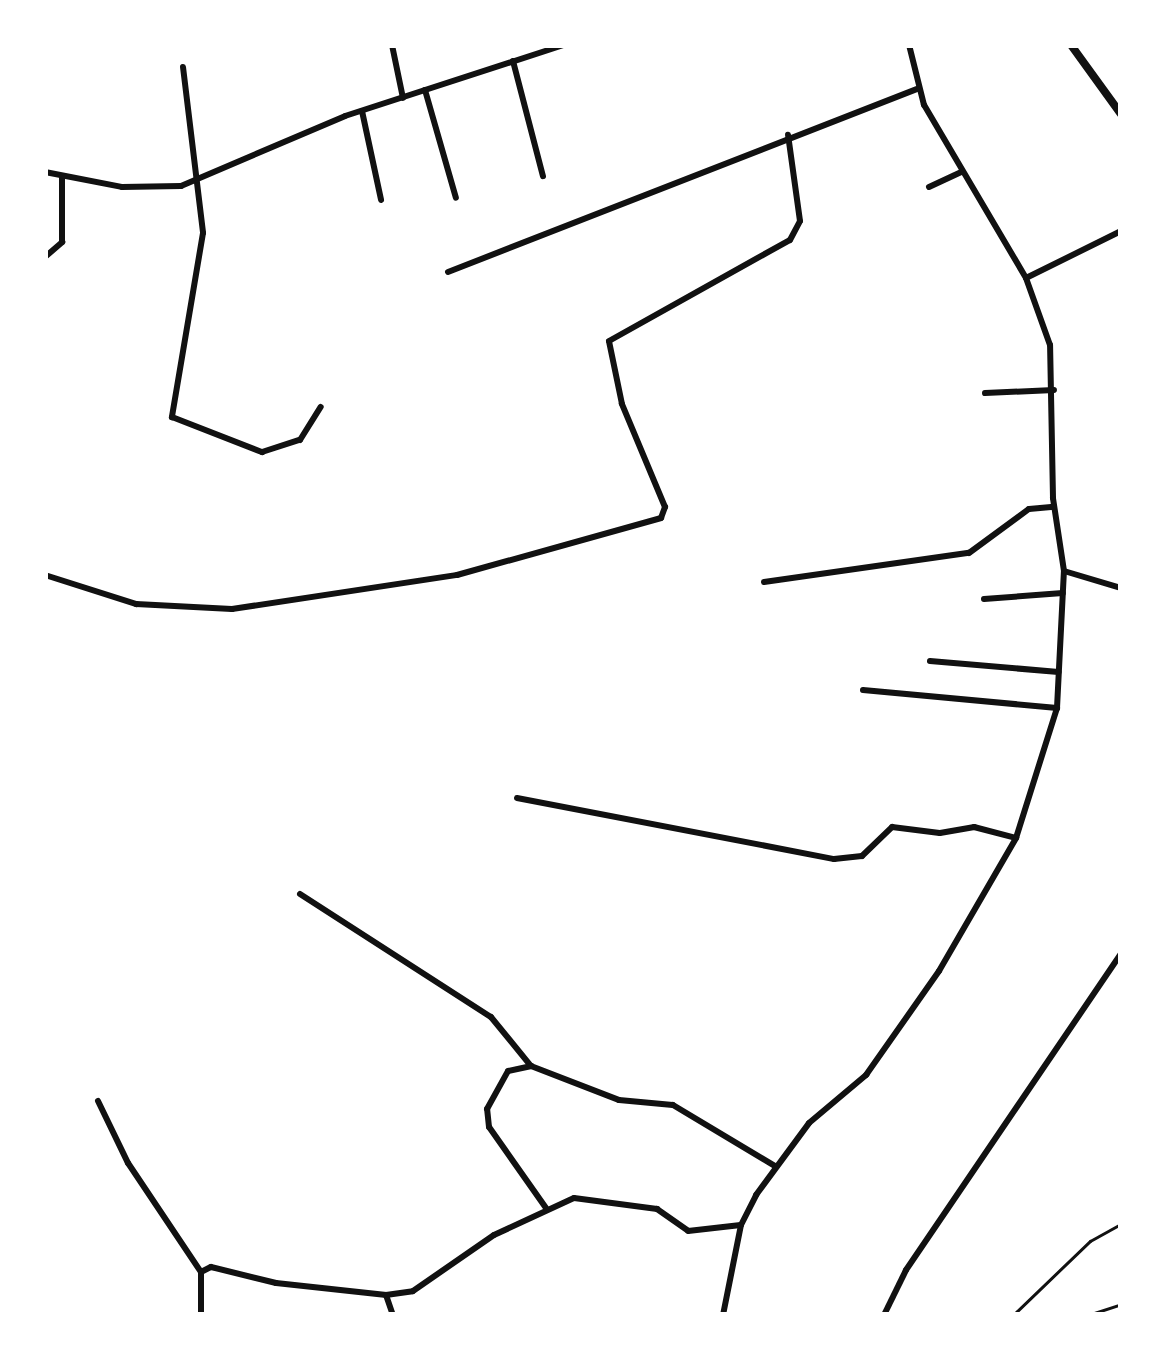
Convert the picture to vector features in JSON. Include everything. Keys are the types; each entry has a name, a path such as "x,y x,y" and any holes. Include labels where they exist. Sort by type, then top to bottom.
{"main road":[{"path":"1071,45 1121,115"}],"street":[{"path":"392,45 403,98"},
{"path":"45,172 155,190 199,180 362,111 563,45"},
{"path":"723,1315 741,1225 775,1166 890,1043 1016,838 1057,708 1064,571 1054,507 1054,390 1043,318 1026,278 961,172 917,88 909,45"},
{"path":"513,61 542,176"},
{"path":"183,67 199,180 200,264 172,418 262,452 300,440 321,407"},
{"path":"448,272 917,88"},
{"path":"425,90 456,198"},
{"path":"362,111 381,200"},
{"path":"45,575 136,604 232,609 457,574 662,518 665,507 622,404 609,341 790,240 800,221 788,135"},
{"path":"929,188 961,172"},
{"path":"45,257 62,242 62,176"},
{"path":"1026,278 1121,230"},
{"path":"985,393 1054,390"},
{"path":"764,582 969,553 1029,509 1054,507"},
{"path":"1064,571 1121,588"},
{"path":"984,598 1063,592"},
{"path":"930,662 1059,672"},
{"path":"863,690 1057,708"},
{"path":"517,797 833,859 862,856 892,827 940,833 974,827 1016,838"},
{"path":"300,893 491,1016 531,1066 619,1100 673,1105 775,1166"},
{"path":"884,1315 907,1270 1121,954"},
{"path":"531,1066 508,1071 487,1109 489,1127 546,1208"},
{"path":"98,1101 128,1163 201,1272 201,1315"},
{"path":"201,1272 246,1270 276,1283 386,1295 413,1291 546,1208 574,1198 657,1209 688,1231 741,1225"},
{"path":"386,1295 393,1315"}],"lane":[{"path":"1013,1315 1090,1241 1121,1224"},
{"path":"1088,1315 1121,1304"}]}
